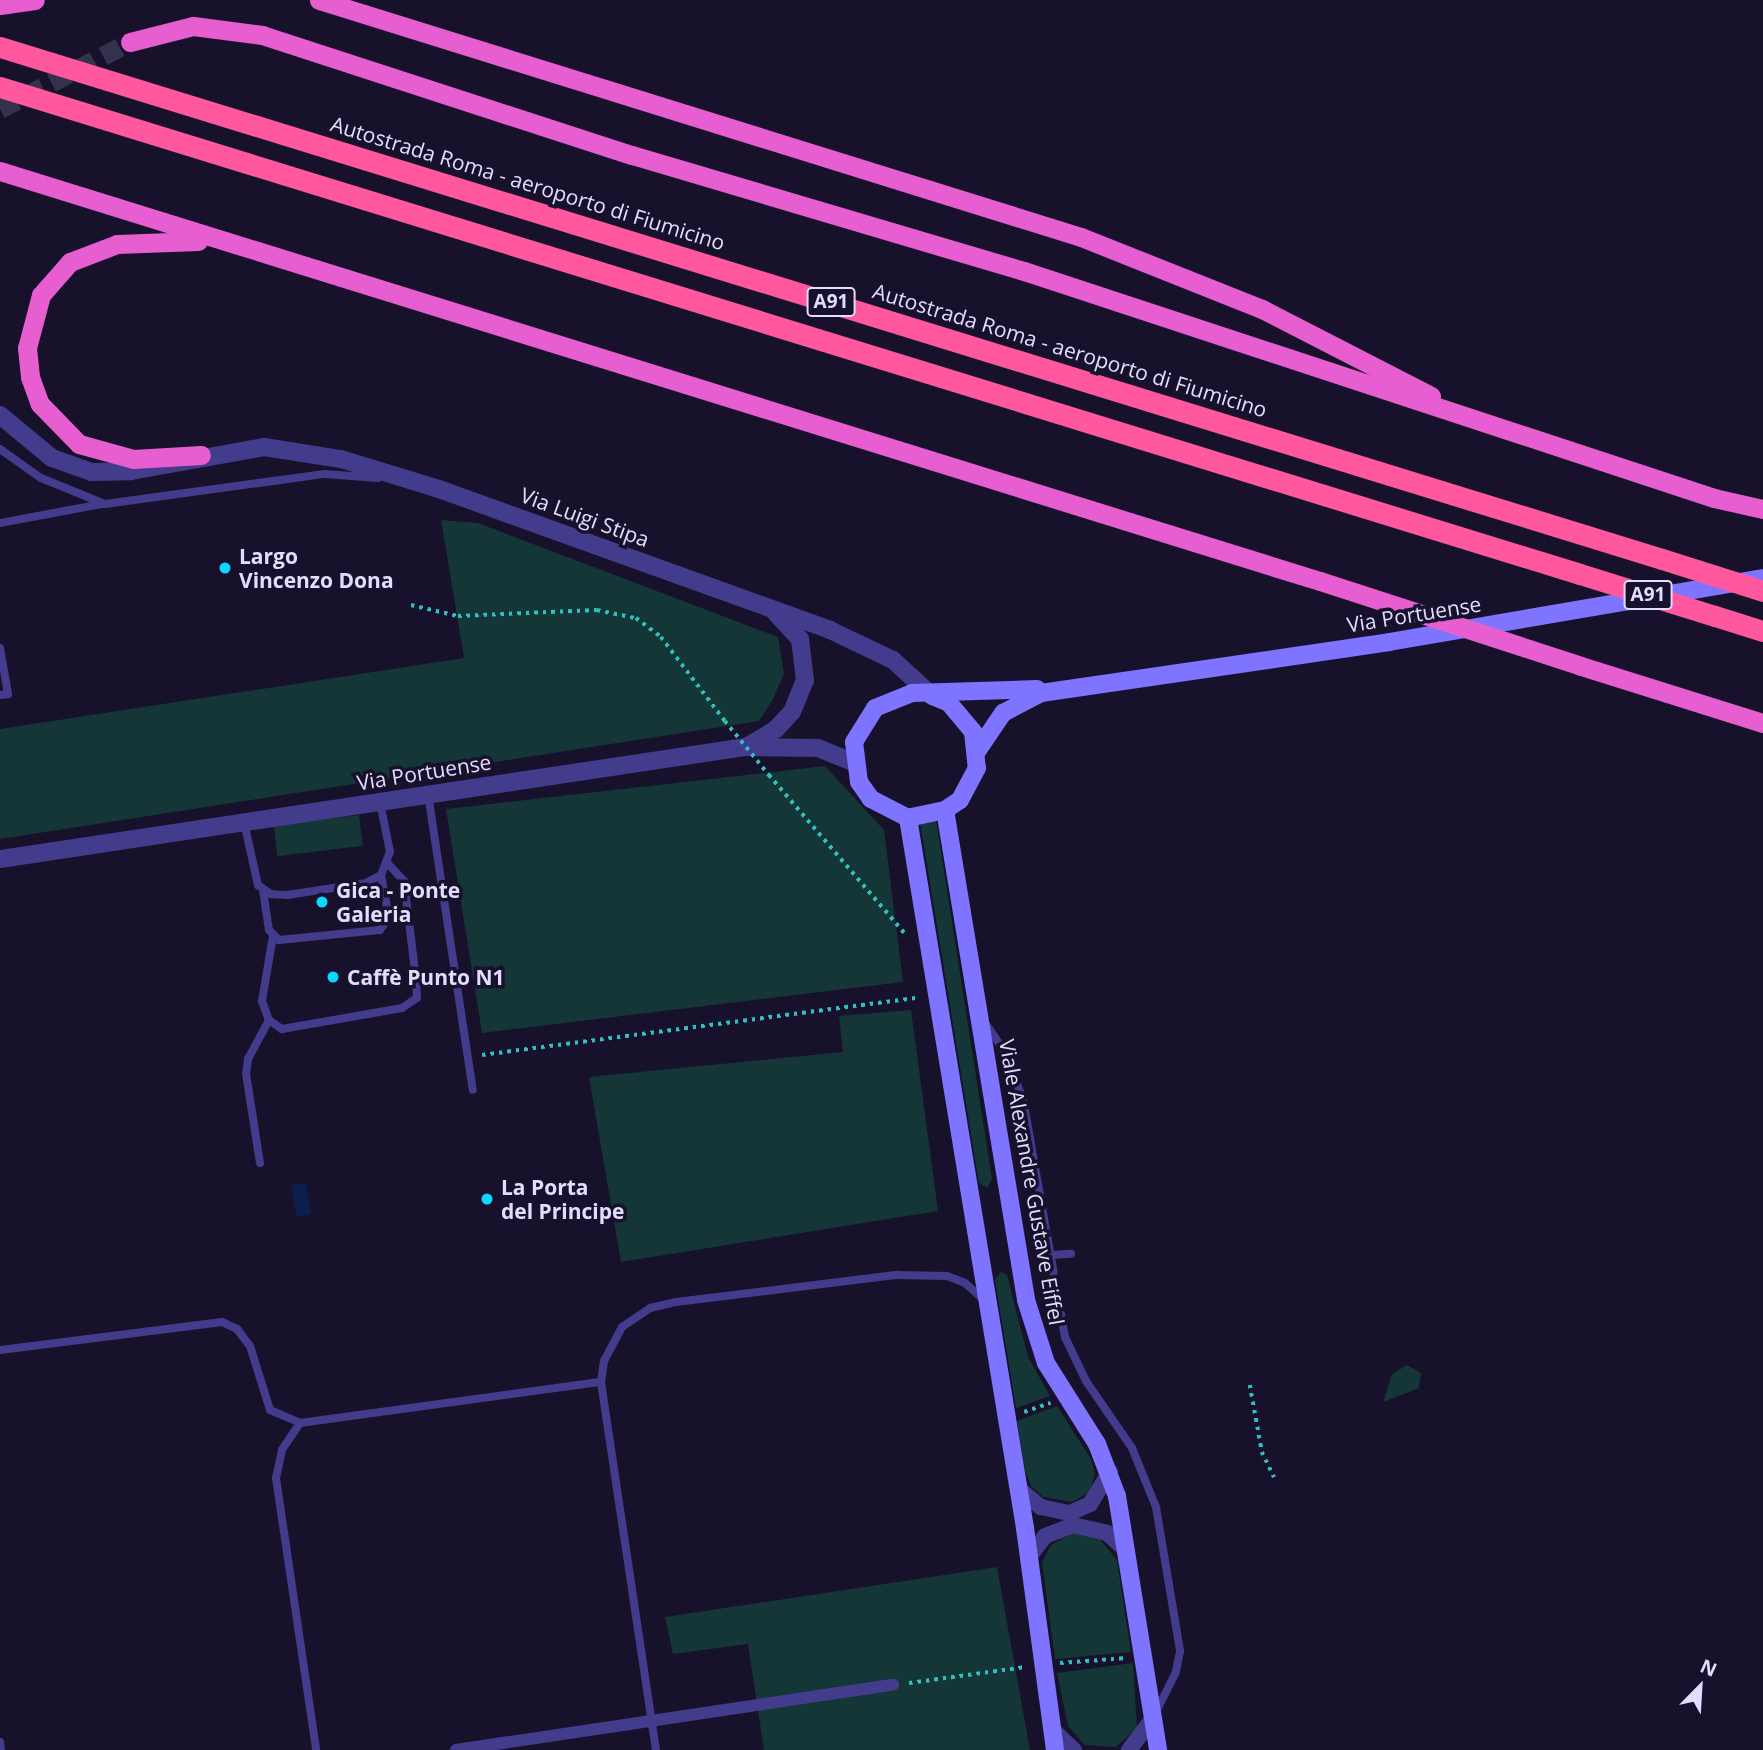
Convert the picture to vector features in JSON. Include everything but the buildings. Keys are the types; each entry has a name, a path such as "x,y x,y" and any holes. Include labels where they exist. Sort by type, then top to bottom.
{"highway":[{"path":"0,5 35,0"},
{"path":"319,0 1081,237 1262,309 1482,423"},
{"path":"130,42 193,26 262,35 632,155 1024,271 1714,498 1763,509"},
{"name":"Autostrada Roma - aeroporto di Fiumicino","path":"0,47 1763,590"},
{"name":"A91","path":"0,87 1763,631"},
{"path":"0,172 1320,581 1763,723"},
{"path":"201,455 133,459 79,444 56,425 34,392 27,335 45,286 59,270 90,252 162,239 243,248"}],"main road":[{"name":"Via Portuense","path":"853,762 854,742 875,708 892,698 1072,686 1389,642 1763,578"},
{"name":"Via Portuense","path":"945,810 970,785 978,750 996,722 1017,702 1072,686"},
{"path":"932,696 963,716 978,750"},
{"path":"853,762 859,782 871,799 908,818 945,810"},
{"name":"Viale Alexandre Gustave Eiffel","path":"945,810 1023,1283 1036,1336 1053,1375 1110,1472 1127,1551 1158,1750"},
{"path":"908,818 985,1300 1018,1488 1055,1750"}],"street":[{"name":"Via Luigi Stipa","path":"0,415 52,458 92,472 131,471 246,448 293,449 439,489 772,609 880,652 932,696"},
{"path":"745,747 784,721 805,680 800,639 772,609"},
{"name":"Via Portuense","path":"0,859 745,747 818,748 853,762"},
{"path":"1018,1488 1041,1507 1069,1513 1090,1504 1110,1472"},
{"path":"1028,1558 1045,1536 1073,1525 1107,1533 1127,1551"},
{"path":"456,1750 893,1685"},
{"path":"1129,1750 1153,1718"},
{"path":"1051,1728 1074,1750"}],"lane":[{"path":"0,449 41,478 105,503"},
{"path":"0,523 105,503 325,474 439,489"},
{"path":"0,648 8,694 0,695"},
{"path":"428,794 473,1090"},
{"path":"244,822 252,873 263,890 274,936 262,1001 269,1020 282,1029 402,1008 416,998 404,881 388,864 380,802"},
{"path":"263,890 287,895 366,883 381,875 388,864"},
{"path":"274,936 279,940 380,930 389,917 381,875"},
{"path":"979,1014 1003,1049 1023,1099 1049,1255 1072,1355 1132,1448 1156,1507 1180,1651 1176,1672 1153,1718"},
{"path":"260,1163 246,1074 248,1059 269,1020"},
{"path":"1049,1255 1071,1254"},
{"path":"656,1750 601,1382 604,1361 622,1326 663,1304 916,1274 959,1280 985,1300"},
{"path":"0,1350 222,1322 237,1329 250,1346 270,1410 300,1423 601,1382"},
{"path":"300,1423 282,1450 276,1478 317,1750"},
{"path":"0,1742 1,1750"}],"path":[{"path":"411,605 458,616 597,610 636,618 661,637 769,775 907,936"},
{"path":"468,1057 917,998"},
{"path":"1250,1385 1262,1452 1274,1477"},
{"path":"1017,1415 1055,1401"},
{"path":"1059,1664 1132,1658"},
{"path":"893,1685 1028,1667"}],"green space":[{"path":"441,520 478,523 778,637 784,674 772,701 759,721 0,839 0,729 464,658"},
{"path":"825,766 884,830 903,982 482,1033 446,809"},
{"path":"359,815 363,846 277,856 274,825"},
{"path":"936,819 992,1179 987,1188 979,1183 920,822"},
{"path":"911,1010 938,1211 621,1262 589,1077 843,1052 839,1016"},
{"path":"1001,1272 1007,1275 1028,1357 1050,1396 1016,1408 995,1280"},
{"path":"1407,1365 1421,1373 1419,1388 1383,1402 1392,1374"},
{"path":"1057,1406 1091,1459 1095,1473 1090,1492 1072,1502 1043,1497 1031,1486 1025,1470 1017,1421"},
{"path":"1073,1533 1099,1538 1117,1560 1131,1652 1055,1659 1042,1562 1051,1545"},
{"path":"997,1567 1030,1750 764,1750 748,1644 673,1654 665,1617"},
{"path":"1133,1663 1137,1728 1116,1747 1085,1745 1068,1726 1057,1673"}],"water":[{"path":"306,1183 311,1215 296,1217 291,1185"}],"tunnel":[{"path":"0,109 130,42"}],"place":[{"name":"Largo Vincenzo Dona","path":"225,568"},
{"name":"Gica - Ponte Galeria","path":"322,902"},
{"name":"Caffè Punto N1","path":"333,977"},
{"name":"La Porta del Principe","path":"487,1199"}]}
